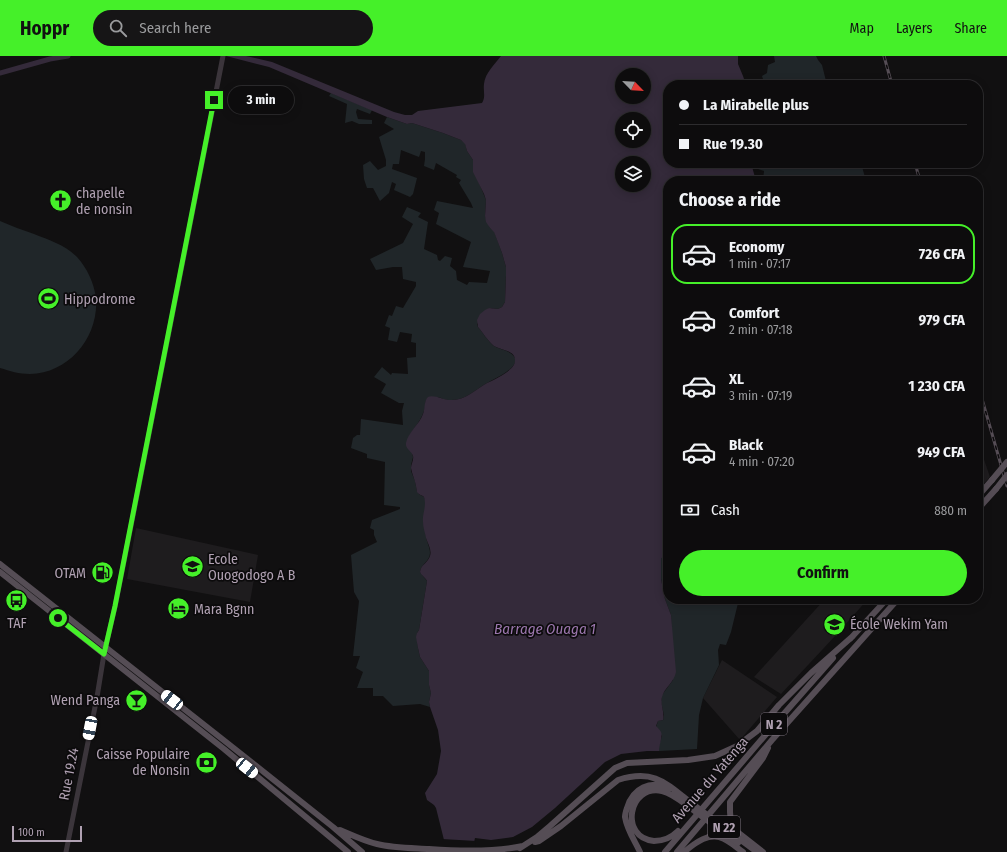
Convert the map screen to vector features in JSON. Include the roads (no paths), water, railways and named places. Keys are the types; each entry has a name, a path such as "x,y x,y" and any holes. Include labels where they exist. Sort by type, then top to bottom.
{"main road":[{"path":"983,490 1007,462"},
{"path":"983,503 1007,475"},
{"path":"0,564 348,852"},
{"path":"0,572 105,650 333,827 362,852"},
{"name":"Avenue du Yatenga","path":"665,852 767,733 882,604"},
{"name":"Avenue du Yatenga","path":"677,852 772,740 894,604"},
{"path":"520,848 537,838 615,768 627,763 688,760 715,756 737,746 757,731 779,705 811,673 853,636"},
{"path":"763,852 736,830 731,823 730,802 763,758 772,740"},
{"path":"333,827 363,840 378,844 443,850 506,850 520,848 539,841 561,826 618,780 629,777 645,776 657,778 665,782 689,804"},
{"path":"640,852 628,828 625,816 631,799 641,788 654,784 664,786 677,792"},
{"path":"689,804 663,791 653,790 642,794 633,806 631,816 633,827 640,836 649,840 664,840 674,835 693,818"},
{"name":"N 22","path":"689,804 711,824 750,852"},
{"name":"N 22","path":"689,804 757,852"},
{"path":"686,851 708,836 715,836 724,838 743,852"},
{"path":"423,849 437,852"}],"street":[{"name":"Rue 19.24","path":"66,852 223,56"}],"water":[{"name":"Barrage Ouaga 1","path":"226,56 246,56 272,62 394,112 412,115 418,111 482,103 484,98 484,84 486,76 501,56 738,56 738,64 744,80 663,80 663,168 752,168 755,176 663,176 663,558 661,558 661,579 663,604 667,604 671,615 676,672 662,697 663,720 658,721 656,726 660,730 661,734 659,751 621,754 605,762 532,827 513,837 491,840 475,838 473,847 444,840 436,808 427,800 425,793 437,774 441,751 438,730 429,702 431,693 429,685 429,671 420,657 416,637 419,630 427,581 420,572 429,558 430,547 426,538 423,524 425,500 424,497 417,492 411,468 413,456 406,443 409,435 424,412 428,397 433,396 449,400 457,400 471,394 512,368 515,357 510,352 494,346 478,327 477,320 480,314 489,308 498,309 502,307 505,302 506,267 494,232 486,222 486,200 473,172 473,160 467,151 465,144 461,140 412,123 407,124 269,67"}],"waterway":[{"path":"0,73 50,59 68,56"}],"railway":[{"path":"884,56 891,80"},
{"path":"916,168 919,176"},
{"path":"983,402 1007,486"}],"place":[{"name":"chapelle de nonsin","path":"60,201"},
{"name":"Hippodrome","path":"48,299"},
{"name":"Ecole Ouogodogo A B","path":"193,567"},
{"name":"OTAM","path":"102,573"},
{"name":"TAF","path":"17,601"},
{"name":"Mara Bgnn","path":"178,609"},
{"name":"École Wekim Yam","path":"835,624"},
{"name":"Wend Panga","path":"136,700"},
{"name":"Caisse Populaire de Nonsin","path":"206,762"}]}
